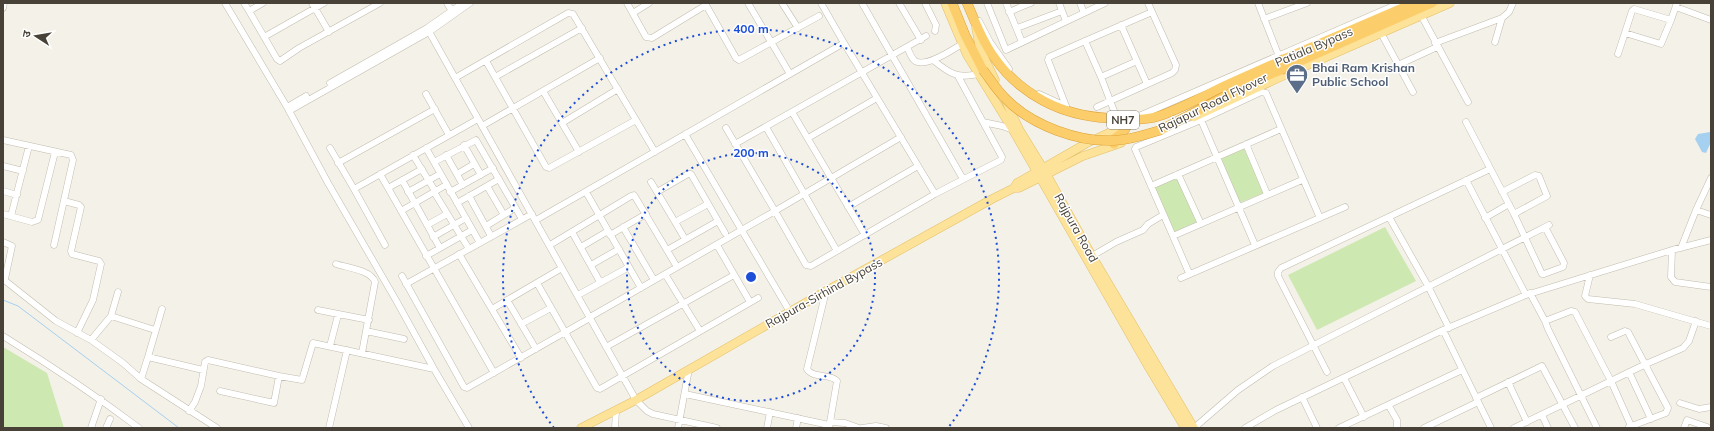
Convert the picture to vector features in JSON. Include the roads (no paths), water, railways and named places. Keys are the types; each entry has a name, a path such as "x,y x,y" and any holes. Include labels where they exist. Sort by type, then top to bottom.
{"highway":[{"name":"Rajapur Road Flyover","path":"952,3 965,35 983,70 1003,97 1016,108 1036,121 1069,134 1104,140 1132,138 1161,130 1283,65 1432,3"},
{"name":"Rajpura Road","path":"967,3 985,42"},
{"name":"Patiala Bypass","path":"985,42 1007,73 1023,88 1041,100 1060,109 1085,116 1123,119 1157,117 1283,65 1414,3"},
{"path":"1114,144 1114,139 1127,127 1123,119"}],"main road":[{"name":"Rajpura Road","path":"945,3 962,44 978,74 1013,130 1028,158 1041,175 1054,188 1092,256 1194,428"},
{"path":"1021,184 1114,144 1164,131 1283,65 1381,33 1450,3"},
{"name":"Rajpura Road","path":"975,21 980,49 1008,104 1041,175 1185,428"},
{"path":"1041,175 1087,143 1119,128 1123,119"},
{"path":"1021,184 1028,158"},
{"path":"1054,188 1056,178 1065,165"},
{"name":"Rajpura-Sirhind Bypass","path":"582,428 636,400 826,291 1021,184 1041,175"}],"street":[{"path":"3,8 4,3"},
{"path":"226,3 288,109 328,183 469,428"},
{"path":"244,3 277,59 280,61 380,3"},
{"path":"249,11 263,3"},
{"path":"264,37 314,6 324,3"},
{"path":"446,3 453,13"},
{"path":"453,13 464,3"},
{"path":"288,109 428,30 470,3"},
{"path":"627,3 646,37 652,38 706,4 736,58 739,60 819,16"},
{"path":"633,12 649,3"},
{"path":"748,3 790,74"},
{"path":"782,3 798,28"},
{"path":"821,3 936,194"},
{"path":"862,3 962,180"},
{"path":"925,3 936,25 935,31"},
{"path":"971,3 981,25 1006,66 1020,80 1038,93 1066,106 1123,119"},
{"path":"987,3 1006,50"},
{"path":"1006,3 1022,42"},
{"path":"1009,12 1023,4 1031,3"},
{"path":"1059,3 1066,21"},
{"path":"1080,3 1084,13"},
{"path":"999,54 1105,3"},
{"path":"1097,107 1172,73 1176,68 1148,3"},
{"path":"1258,3 1283,65 1400,3"},
{"path":"1264,19 1307,3"},
{"path":"1398,65 1436,45 1502,18 1509,12 1513,3"},
{"path":"735,144 924,38 901,4"},
{"path":"1625,33 1661,44 1676,5 1711,20"},
{"path":"314,6 329,32"},
{"path":"1618,54 1632,11 1634,9 1670,20"},
{"path":"1016,28 1062,11"},
{"path":"1066,106 1048,60 1049,57 1152,12"},
{"path":"455,78 568,13 573,14 655,152"},
{"path":"1421,15 1468,102"},
{"path":"1495,42 1502,18"},
{"path":"1120,25 1147,84"},
{"path":"495,77 582,28"},
{"path":"428,30 636,400 646,411 714,428"},
{"path":"1381,33 1413,92"},
{"path":"1085,41 1111,100 1123,119"},
{"path":"536,220 844,43"},
{"path":"907,47 912,59 916,62 933,60 962,44"},
{"path":"482,126 600,58"},
{"path":"933,60 950,73 958,76 978,74"},
{"path":"486,61 514,108 546,167 551,168 636,120"},
{"path":"1102,77 1137,61"},
{"path":"726,128 775,211 809,266 811,266 936,194 1001,160 1002,157 958,76"},
{"path":"562,123 618,89"},
{"path":"542,91 580,152"},
{"path":"1189,273 1135,152 1136,147 1202,120 1261,92 1264,92 1320,218"},
{"path":"426,94 449,135"},
{"path":"808,138 877,98"},
{"path":"338,162 435,109"},
{"path":"792,112 865,235"},
{"path":"354,189 478,119"},
{"path":"1202,120 1216,157 1255,245"},
{"path":"983,122 1013,130"},
{"path":"1194,428 1254,377 1273,366 1314,346 1428,286 1501,249 1525,237 1547,226 1564,263 1563,267 1546,274 1542,274 1525,237 1509,204 1466,122"},
{"path":"766,126 837,251"},
{"path":"1151,186 1281,129"},
{"path":"685,134 790,312"},
{"path":"402,276 464,387 470,387 654,280 742,231 901,137"},
{"path":"3,140 72,155 54,245"},
{"path":"434,162 474,140 477,141 522,220"},
{"path":"1246,144 1267,194"},
{"path":"464,145 481,175"},
{"path":"11,216 29,146"},
{"path":"330,148 386,245"},
{"path":"426,148 480,243"},
{"path":"3,214 32,222 38,220 55,152"},
{"path":"413,155 469,249"},
{"path":"446,155 463,185"},
{"path":"457,174 474,164"},
{"path":"3,166 23,171"},
{"path":"848,207 918,166"},
{"path":"450,192 493,168"},
{"path":"388,188 422,169"},
{"path":"1327,372 1278,276 1278,272 1281,268 1490,169"},
{"path":"380,174 494,373"},
{"path":"408,192 440,174"},
{"path":"657,192 688,174 691,174 725,233"},
{"path":"1178,174 1201,224"},
{"path":"1502,192 1536,175 1539,176 1547,196 1514,214"},
{"path":"1681,248 1711,178"},
{"path":"457,203 499,179"},
{"path":"402,180 440,248"},
{"path":"1172,236 1302,180"},
{"path":"1466,180 1501,249 1545,321 1597,428"},
{"path":"651,182 685,239"},
{"path":"401,211 446,185"},
{"path":"487,186 504,215"},
{"path":"3,191 17,194"},
{"path":"586,192 641,288"},
{"path":"470,196 491,236"},
{"path":"550,246 631,196 636,197 677,267"},
{"path":"64,201 79,205 81,207 72,254 99,261 101,264 93,300 77,333"},
{"path":"675,222 708,204"},
{"path":"1485,218 1509,204"},
{"path":"1181,278 1189,273 1345,207"},
{"path":"486,226 515,208"},
{"path":"1696,210 1711,216"},
{"path":"427,225 447,214"},
{"path":"406,284 532,214"},
{"path":"581,247 646,214"},
{"path":"1092,256 1116,242 1143,230 1148,224 1164,215"},
{"path":"1389,217 1428,286 1462,370 1491,428"},
{"path":"434,237 466,218"},
{"path":"667,250 718,220"},
{"path":"623,227 654,280"},
{"path":"426,256 472,230"},
{"path":"572,232 600,282"},
{"path":"1245,428 1302,397 1446,329 1528,294 1672,250 1711,240"},
{"path":"3,242 12,246 4,279 56,321 92,340 142,379 217,428"},
{"path":"717,245 750,302"},
{"path":"591,265 619,249"},
{"path":"1672,250 1672,281 1711,286"},
{"path":"459,254 521,358"},
{"path":"336,264 362,272 374,279 375,282 362,353"},
{"path":"578,295 629,267"},
{"path":"492,309 562,268"},
{"path":"665,274 700,331"},
{"path":"606,347 734,275"},
{"path":"1590,275 1585,292 1588,299 1635,304 1711,326"},
{"path":"537,283 597,388 602,389 758,298"},
{"path":"826,291 807,369 812,374 833,378 838,381 829,425"},
{"path":"92,340 112,316 118,292"},
{"path":"507,300 536,349"},
{"path":"521,324 551,308"},
{"path":"142,379 162,309"},
{"path":"318,310 368,320"},
{"path":"1545,321 1571,311 1575,312 1611,381 1630,427 1666,413 1668,408 1646,364 1627,331 1611,337"},
{"path":"330,346 338,315"},
{"path":"112,316 155,330"},
{"path":"1514,428 1687,345 1696,321"},
{"path":"366,331 404,339"},
{"path":"3,336 52,366 101,399 139,428"},
{"path":"189,411 199,392 206,361 210,360 302,380 312,344 316,343 434,369"},
{"path":"329,428 347,350"},
{"path":"148,357 203,370"},
{"path":"1424,428 1508,382 1542,366 1563,404 1574,428"},
{"path":"678,428 689,369"},
{"path":"1339,428 1389,406 1462,370"},
{"path":"1629,372 1651,419"},
{"path":"220,391 274,403 279,376"},
{"path":"1344,378 1364,416"},
{"path":"1508,382 1527,422"},
{"path":"685,394 829,425 845,424 859,428"},
{"path":"1302,397 1317,428"},
{"path":"91,428 101,399"},
{"path":"1680,403 1699,409 1711,407"},
{"path":"1389,406 1397,420 1397,428"},
{"path":"615,428 616,410"},
{"path":"767,428 770,412"},
{"path":"1542,415 1548,428"},
{"path":"796,428 798,418"},
{"path":"106,428 110,419"},
{"path":"1684,428 1687,420 1707,427"},
{"path":"862,428 876,426 886,428"}],"water":[{"path":"1710,132 1711,142 1706,153 1702,152 1695,139 1698,134"}],"waterway":[{"path":"3,300 18,306 179,428"}],"place":[{"name":"Bhai Ram Krishan Public School","path":"1297,94"}]}
